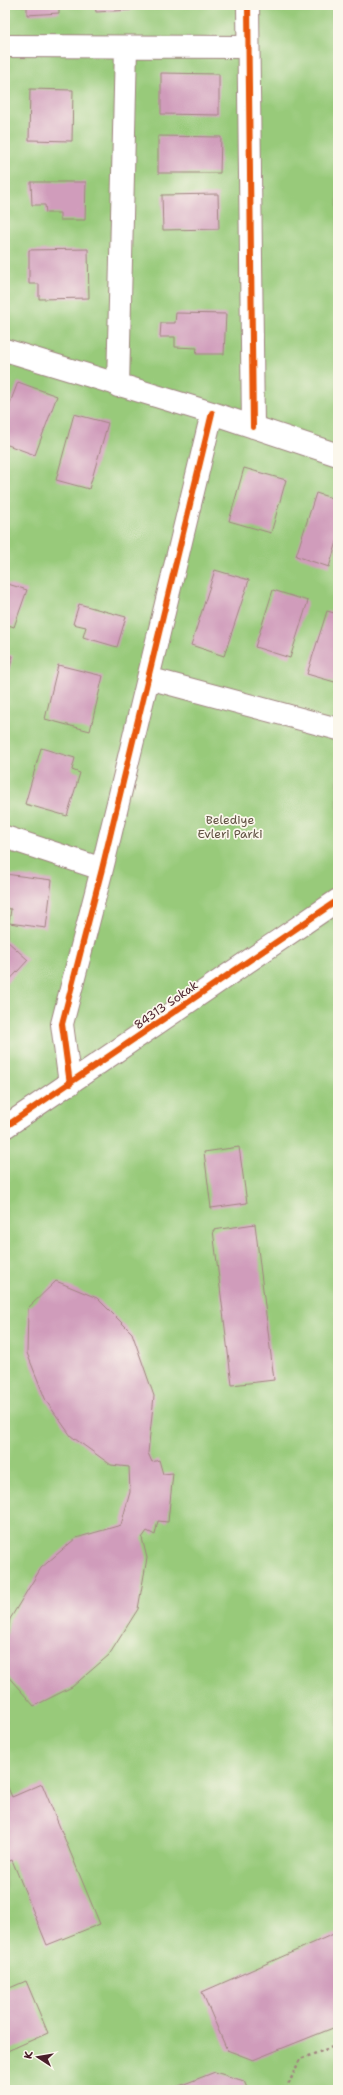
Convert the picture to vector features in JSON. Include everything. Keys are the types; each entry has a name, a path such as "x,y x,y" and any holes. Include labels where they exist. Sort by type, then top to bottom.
{"street":[{"path":"248,5 253,427"},
{"path":"5,46 248,47"},
{"path":"118,386 126,47"},
{"path":"5,350 118,386 212,413 338,456"},
{"path":"70,1084 62,1024 102,870 212,413"},
{"path":"148,678 338,729"},
{"path":"5,837 102,870"},
{"name":"84313 Sokak","path":"5,1127 338,900"}],"path":[{"path":"286,2090 300,2059 338,2045"}],"green space":[{"name":"Belediye Evleri Parki","path":"5,5 338,5 338,2090 5,2090"}],"building":[{"path":"27,5 59,5 59,13 27,15"},
{"path":"95,5 131,5 131,10 96,12"},
{"path":"161,73 219,74 219,115 161,114"},
{"path":"30,89 73,90 72,141 29,140"},
{"path":"158,136 221,137 220,173 158,173"},
{"path":"31,182 86,182 85,220 60,220 60,213 46,213 45,205 32,205"},
{"path":"218,194 219,229 163,230 162,195"},
{"path":"88,249 89,298 39,299 39,284 29,284 29,250"},
{"path":"176,313 226,314 224,354 196,354 197,348 175,347 175,337 160,337 161,323 175,323"},
{"path":"18,382 57,396 35,455 5,444 5,416"},
{"path":"74,414 108,423 89,489 56,480"},
{"path":"244,468 286,480 271,533 229,521"},
{"path":"316,493 338,500 338,539 329,567 296,556"},
{"path":"215,570 249,580 224,656 191,645"},
{"path":"5,583 27,590 14,627 5,624"},
{"path":"273,590 308,601 290,658 255,647"},
{"path":"79,604 126,617 117,647 83,637 86,627 73,624"},
{"path":"327,611 338,614 338,683 307,674"},
{"path":"5,654 13,656 5,684"},
{"path":"58,665 103,676 90,731 45,719"},
{"path":"41,748 75,758 72,770 80,773 67,816 25,804"},
{"path":"5,874 52,880 46,928 9,923 11,909 5,908"},
{"path":"5,939 28,960 5,985"},
{"path":"239,1147 247,1203 211,1208 204,1152"},
{"path":"255,1224 274,1380 232,1385 213,1230"},
{"path":"56,1281 97,1298 132,1333 154,1396 148,1453 152,1462 159,1460 163,1474 173,1473 168,1522 158,1521 155,1535 147,1531 142,1538 147,1558 138,1609 109,1655 72,1687 34,1706 5,1673 5,1644 10,1619 41,1568 76,1538 121,1525 130,1492 129,1467 111,1465 71,1436 46,1401 27,1353 28,1308"},
{"path":"5,1781 12,1797 42,1784 100,1924 47,1945 12,1860 5,1863"},
{"path":"338,1932 338,2026 253,2060 227,2050 202,1992"},
{"path":"26,1981 48,2033 5,2052 5,1990"},
{"path":"215,2072 244,2081 248,2090 169,2090"}],"cycle path":[{"path":"248,5 253,427"},
{"path":"70,1084 62,1024 102,869 212,413"},
{"path":"5,1127 338,900"}]}
